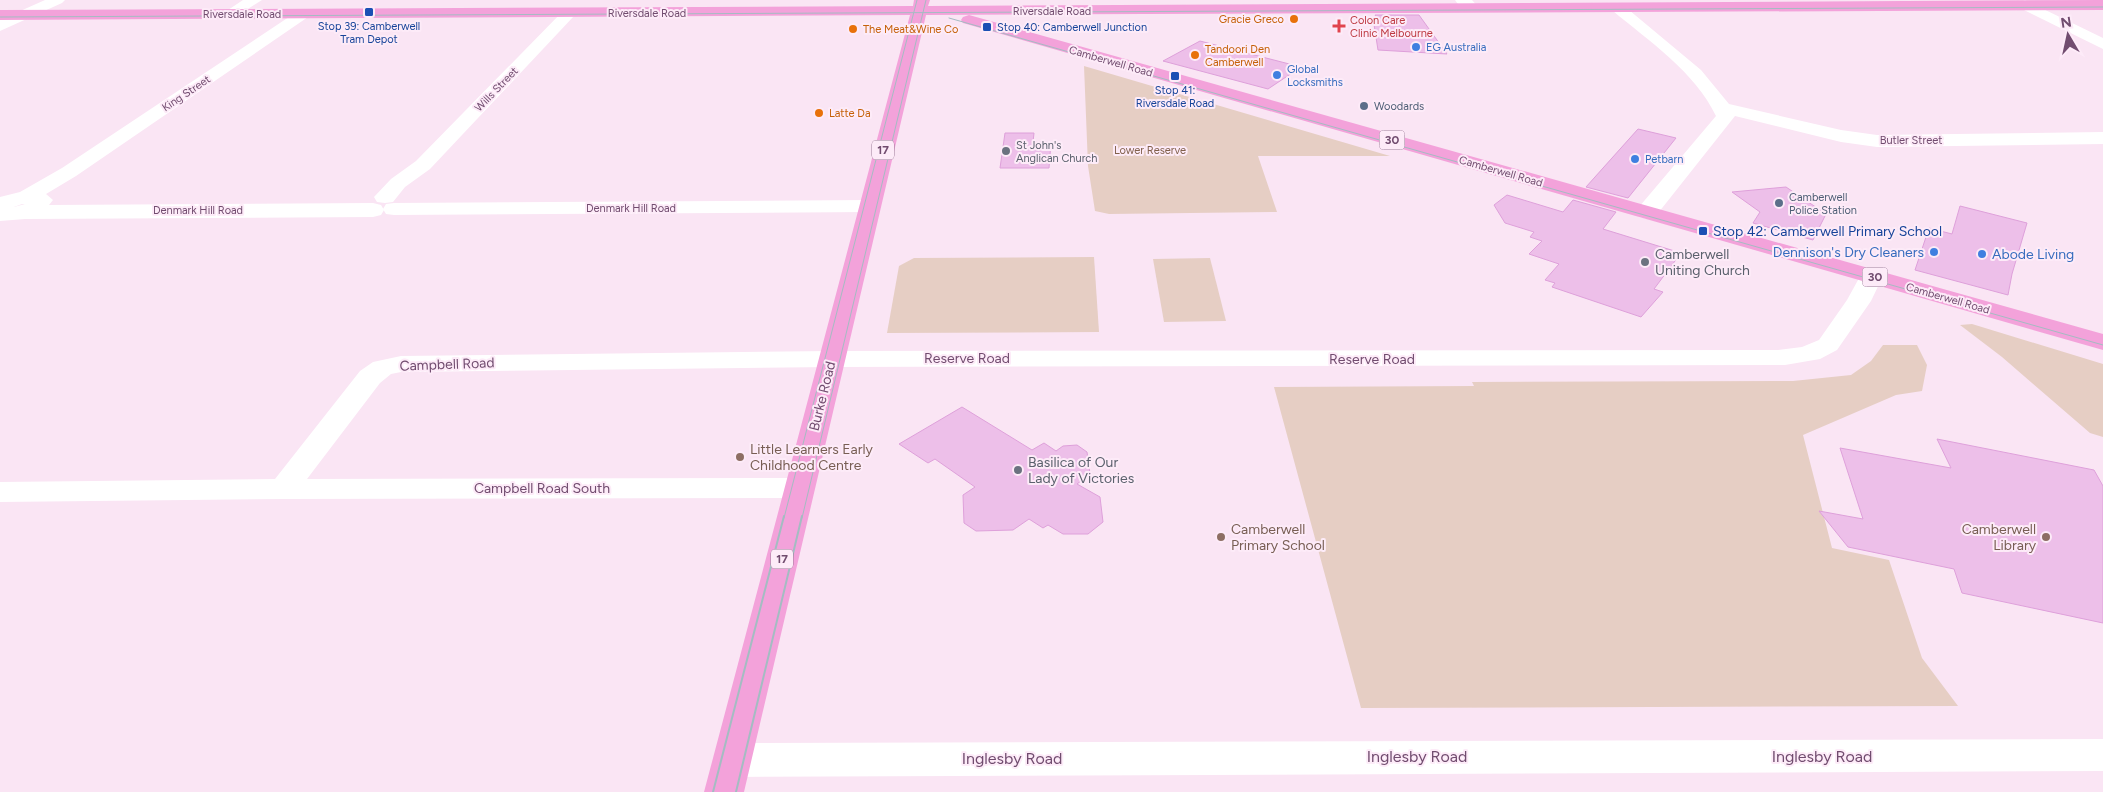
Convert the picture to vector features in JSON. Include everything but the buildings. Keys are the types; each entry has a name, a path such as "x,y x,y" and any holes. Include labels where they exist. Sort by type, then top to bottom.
{"main road":[{"path":"899,0 920,6"},
{"name":"Riversdale Road","path":"0,15 569,13 920,6 940,12 1224,5 1467,4 1618,8 1738,4 2103,5"},
{"name":"Burke Road","path":"728,776 920,6"},
{"name":"Camberwell Road","path":"940,12 2103,342"}],"street":[{"path":"0,26 57,0"},
{"path":"230,14 254,0"},
{"path":"2025,5 2103,44"},
{"path":"1618,8 1688,68 1723,108 1726,116 1647,212"},
{"name":"Wills Street","path":"390,202 415,183 423,165 569,13"},
{"name":"King Street","path":"18,204 69,172 303,14"},
{"path":"0,33 24,21 27,15"},
{"name":"Butler Street","path":"1723,108 1841,136 1877,140 2103,138"},
{"name":"Denmark Hill Road","path":"18,204 309,209 390,202 870,202"},
{"name":"Reserve Road","path":"831,359 1738,358 1801,356 1821,349 1828,344 1860,301 1871,276"},
{"name":"Campbell Road","path":"283,489 370,377 376,371 390,365 414,363 831,359"},
{"name":"Campbell Road South","path":"283,489 800,488"},
{"path":"0,492 283,489"},
{"name":"Inglesby Road","path":"728,776 2103,755"}],"green space":[{"name":"Lower Reserve","path":"1084,66 1390,156 1258,156 1277,212 1109,214 1095,211 1088,166"},
{"path":"1094,257 1099,332 887,333 899,266 914,258"},
{"path":"1210,258 1226,321 1164,322 1153,259"},
{"path":"1972,324 2103,364 2103,437 2090,433 2002,357 1960,325"},
{"path":"1883,345 1917,345 1927,365 1922,391 1896,395 1803,435 1832,548 1889,560 1922,658 1958,706 1361,708 1274,387 1474,386 1472,382 1793,381 1851,375 1871,361"}],"tram line":[{"path":"914,13 917,0"},
{"path":"923,13 926,0"},
{"path":"923,13 2103,7"},
{"path":"0,17 914,13"},
{"path":"784,518 914,13"},
{"path":"914,13 923,13"},
{"path":"802,518 923,13"},
{"path":"949,18 2103,345"},
{"path":"713,792 784,516"},
{"path":"736,792 802,516"}],"place":[{"name":"Stop 39: Camberwell Tram Depot","path":"369,12"},
{"name":"Gracie Greco","path":"1294,19"},
{"name":"Colon Care Clinic Melbourne","path":"1339,26"},
{"name":"Stop 40: Camberwell Junction","path":"987,27"},
{"name":"The Meat&Wine Co","path":"853,29"},
{"name":"EG Australia","path":"1416,47"},
{"name":"Tandoori Den Camberwell","path":"1195,55"},
{"name":"Global Locksmiths","path":"1277,75"},
{"name":"Stop 41: Riversdale Road","path":"1175,76"},
{"name":"Woodards","path":"1364,106"},
{"name":"Latte Da","path":"819,113"},
{"name":"St John's Anglican Church","path":"1006,151"},
{"name":"Petbarn","path":"1635,159"},
{"name":"Camberwell Police Station","path":"1779,203"},
{"name":"Stop 42: Camberwell Primary School","path":"1703,231"},
{"name":"Dennison's Dry Cleaners","path":"1934,252"},
{"name":"Abode Living","path":"1982,254"},
{"name":"Camberwell Uniting Church","path":"1645,262"},
{"name":"Little Learners Early Childhood Centre","path":"740,457"},
{"name":"Basilica of Our Lady of Victories","path":"1018,470"},
{"name":"Camberwell Primary School","path":"1221,537"},
{"name":"Camberwell Library","path":"2046,537"}]}
